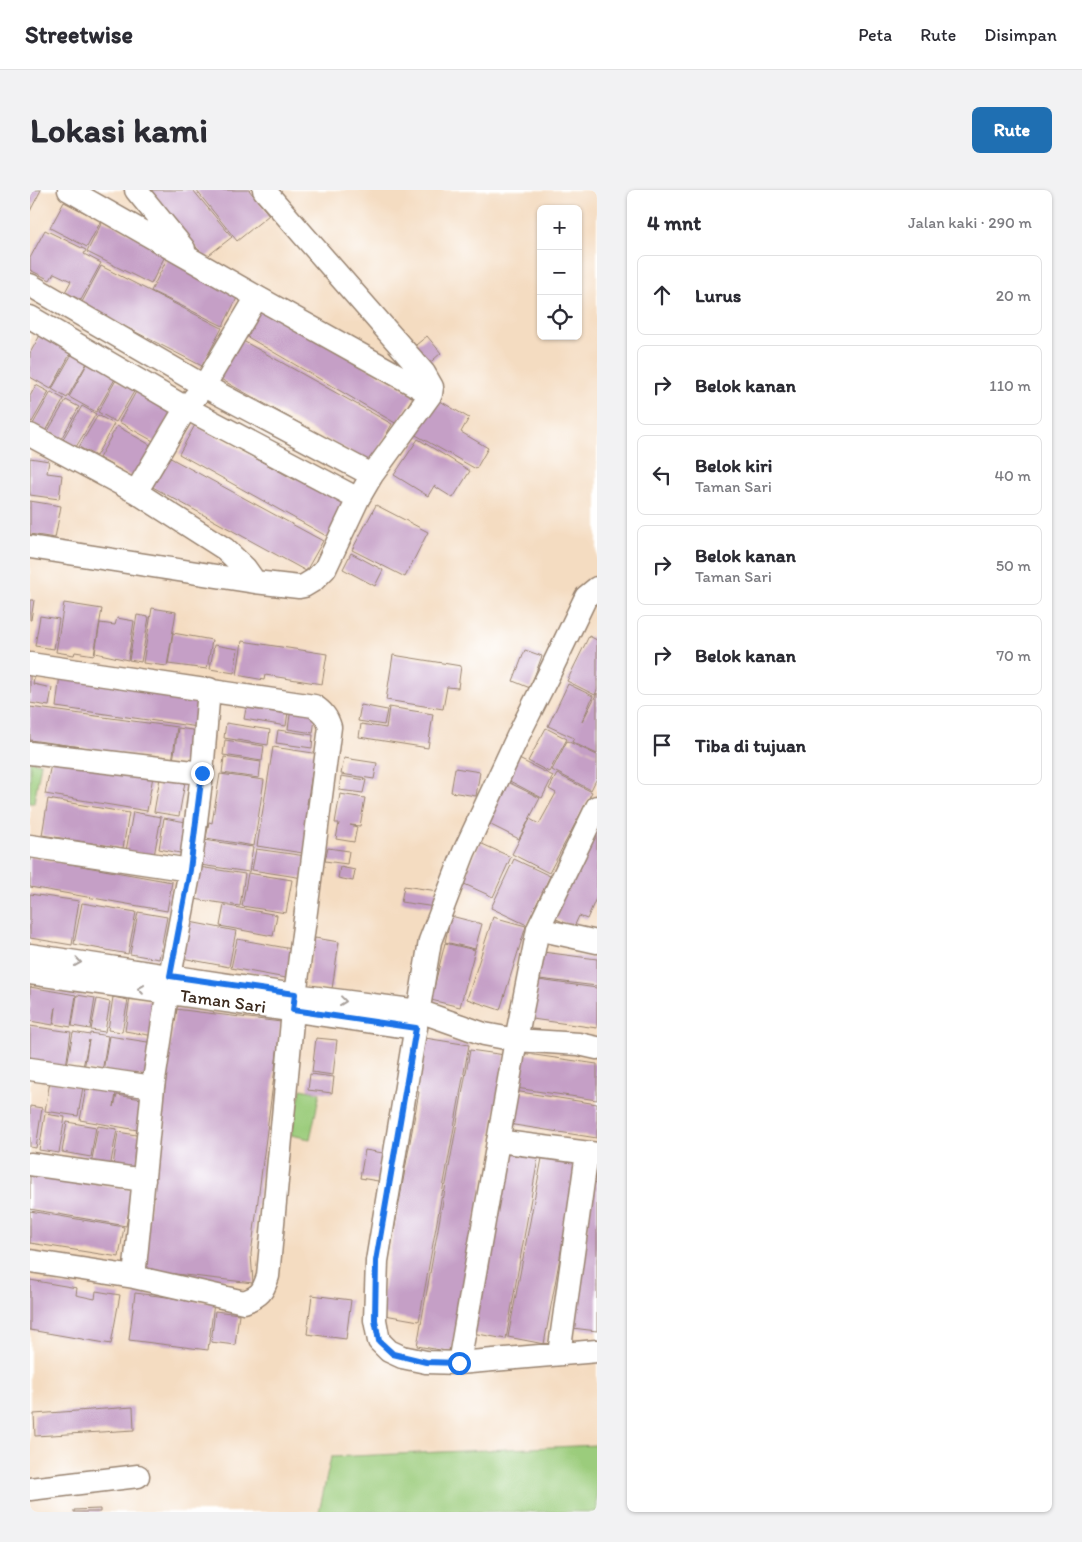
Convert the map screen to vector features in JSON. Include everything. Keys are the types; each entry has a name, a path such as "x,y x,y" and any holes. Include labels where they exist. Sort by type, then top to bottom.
{"street":[{"path":"69,190 431,394"},
{"path":"136,190 192,259"},
{"path":"30,547 255,582 299,587 310,584 325,569 358,499 372,475 431,394 432,388 424,374 264,190"},
{"path":"30,285 204,386 372,475"},
{"path":"136,492 186,408 204,386 257,297"},
{"path":"30,318 186,408 358,499"},
{"path":"30,435 136,492 225,549 245,568 255,582"},
{"path":"30,448 62,453"},
{"path":"593,597 549,674 518,736 464,852 430,941 376,1261 375,1320 379,1341 393,1354 426,1362 459,1363 597,1351"},
{"path":"30,664 314,706 322,711 330,727 294,1002 269,1266 265,1288 257,1297 244,1302 134,1277 30,1261"},
{"path":"134,1277 153,1087 168,984 190,870 202,773 209,689"},
{"path":"30,752 202,773"},
{"path":"459,1363 516,1040 538,929 597,807"},
{"path":"30,846 190,870"},
{"path":"538,929 597,942"},
{"name":"Taman Sari","path":"30,955 168,984"},
{"name":"Taman Sari","path":"30,973 168,984 418,1019 516,1040 579,1044 597,1048"},
{"path":"30,1069 153,1087"},
{"path":"498,1141 592,1153 559,1354"},
{"path":"30,1164 144,1180"},
{"path":"30,1489 138,1476"}],"green space":[{"path":"30,761 41,763 34,803 30,803"},
{"path":"301,1089 320,1093 310,1139 291,1135"},
{"path":"597,1445 597,1512 319,1512 331,1457"}],"building":[{"path":"30,190 41,190 30,211"},
{"path":"147,190 193,190 232,237 205,258 154,195"},
{"path":"196,190 249,190 269,215 237,241"},
{"path":"64,202 101,221 87,247 50,228"},
{"path":"103,220 167,252 151,284 87,252"},
{"path":"45,230 86,250 84,254 101,263 81,300 65,292 71,281 54,273 50,280 30,270 30,258"},
{"path":"168,257 240,292 223,326 151,291"},
{"path":"101,266 222,328 202,366 81,304"},
{"path":"256,303 414,395 397,424 239,332"},
{"path":"43,330 74,347 51,389 30,377 30,353"},
{"path":"427,336 441,353 425,367 411,349"},
{"path":"236,337 392,424 371,463 215,376"},
{"path":"76,347 91,356 67,398 52,389"},
{"path":"91,357 119,372 96,412 69,397"},
{"path":"116,380 135,390 116,422 98,412"},
{"path":"36,385 49,392 32,422 30,420 30,396"},
{"path":"137,390 173,411 155,442 119,422"},
{"path":"51,392 64,399 46,431 33,424"},
{"path":"435,398 469,418 461,432 488,448 476,469 414,434"},
{"path":"66,400 79,407 61,439 48,431"},
{"path":"82,406 96,414 76,447 63,439"},
{"path":"98,415 114,424 96,456 79,447"},
{"path":"195,425 295,480 298,474 350,502 330,538 179,454"},
{"path":"117,426 154,447 136,479 99,458"},
{"path":"418,439 470,471 453,498 434,486 428,496 394,475"},
{"path":"165,455 323,541 306,571 149,485"},
{"path":"30,458 49,461 47,473 62,475 59,499 30,495"},
{"path":"30,501 61,506 55,538 30,534"},
{"path":"376,505 428,532 405,577 352,550"},
{"path":"351,553 383,570 375,586 343,569"},
{"path":"30,600 34,600 31,620 30,620"},
{"path":"64,603 102,609 94,655 75,652 74,655 56,652"},
{"path":"152,608 176,612 167,666 143,663"},
{"path":"137,615 149,617 141,662 129,660"},
{"path":"40,616 59,619 54,649 35,646"},
{"path":"117,618 134,621 128,660 95,653 100,623 115,625"},
{"path":"173,633 212,640 207,669 168,664"},
{"path":"589,636 597,640 597,690 595,695 567,681"},
{"path":"242,641 327,654 322,684 265,675 264,680 237,675"},
{"path":"214,645 238,649 234,673 210,669"},
{"path":"525,650 542,656 530,688 513,681"},
{"path":"393,655 461,666 458,688 447,687 443,709 386,700"},
{"path":"30,670 35,671 33,684 52,688 49,706 30,703"},
{"path":"60,675 202,696 198,727 56,707"},
{"path":"568,684 593,696 582,722 597,693 597,754 572,742 574,738 548,726"},
{"path":"248,698 289,705 286,726 244,719"},
{"path":"361,705 387,710 384,725 358,721"},
{"path":"30,707 177,727 172,762 124,753 30,740"},
{"path":"389,707 433,714 428,748 359,737 361,724 386,728"},
{"path":"291,708 316,712 313,733 288,729"},
{"path":"226,723 270,730 268,745 224,738"},
{"path":"178,728 199,731 194,764 173,761"},
{"path":"546,728 567,739 549,772 528,761"},
{"path":"278,730 313,735 312,748 276,743"},
{"path":"225,740 264,746 262,761 223,755"},
{"path":"567,741 597,755 597,778 591,790 552,770"},
{"path":"273,747 320,754 318,768 313,767 307,804 309,804 309,854 257,846"},
{"path":"224,757 261,762 259,778 222,773"},
{"path":"515,757 553,776 542,798 504,778"},
{"path":"344,758 377,763 374,779 341,774"},
{"path":"52,759 153,776 147,811 45,794"},
{"path":"455,768 480,772 476,796 451,792"},
{"path":"220,774 264,780 254,846 206,838 209,822 212,823"},
{"path":"557,774 592,792 549,873 512,854 530,819 539,824 556,793 549,789"},
{"path":"341,776 366,780 363,793 339,790"},
{"path":"160,778 185,782 179,816 154,812"},
{"path":"504,780 540,798 519,839 483,821"},
{"path":"340,794 365,798 360,826 350,825 357,827 354,842 336,839 339,823 335,823"},
{"path":"48,799 129,813 123,848 42,835"},
{"path":"133,812 161,817 154,856 126,851"},
{"path":"164,818 186,822 180,853 159,849"},
{"path":"597,825 597,896 587,919 579,916 574,927 550,916"},
{"path":"204,840 253,847 249,872 200,865"},
{"path":"480,843 511,857 493,897 462,883"},
{"path":"328,848 349,851 347,864 325,861"},
{"path":"256,849 306,856 303,878 252,870"},
{"path":"30,857 172,882 167,911 30,887"},
{"path":"514,859 550,876 527,925 491,908"},
{"path":"199,867 245,874 240,906 194,899"},
{"path":"340,867 355,870 353,881 338,878"},
{"path":"248,873 292,880 286,913 242,906"},
{"path":"404,886 438,891 435,907 401,902"},
{"path":"30,894 79,901 72,945 30,938"},
{"path":"82,903 136,912 128,954 74,944"},
{"path":"224,905 277,915 273,936 220,926"},
{"path":"138,912 167,917 159,959 130,954"},
{"path":"451,916 482,924 475,949 445,942"},
{"path":"493,917 526,926 500,1010 467,999"},
{"path":"190,922 236,931 229,967 182,958"},
{"path":"315,938 339,942 332,989 307,985"},
{"path":"237,939 292,949 286,978 231,968"},
{"path":"445,943 475,950 460,1007 431,1000"},
{"path":"535,951 597,959 597,986 531,978"},
{"path":"531,979 597,988 597,1028 525,1018"},
{"path":"30,987 76,995 71,1027 54,1024 56,1007 53,1025 30,1021"},
{"path":"77,995 95,998 90,1029 72,1026"},
{"path":"113,997 128,1000 122,1032 108,1030"},
{"path":"130,998 160,1003 154,1036 125,1031"},
{"path":"97,999 110,1002 105,1032 91,1030"},
{"path":"175,1009 281,1022 251,1254 253,1283 141,1270"},
{"path":"30,1026 71,1032 66,1067 30,1061"},
{"path":"73,1032 108,1036 102,1072 84,1069 89,1040 83,1067 67,1065"},
{"path":"109,1036 154,1043 148,1078 103,1071"},
{"path":"316,1038 337,1040 333,1075 312,1072"},
{"path":"425,1038 469,1045 419,1321 379,1314 419,1092 416,1091"},
{"path":"470,1050 505,1055 452,1352 417,1346"},
{"path":"521,1053 597,1064 597,1100 516,1088"},
{"path":"310,1074 334,1077 332,1093 308,1090"},
{"path":"50,1081 83,1087 78,1116 45,1111"},
{"path":"86,1088 116,1093 114,1107 117,1095 148,1100 143,1131 80,1120"},
{"path":"514,1091 597,1104 597,1138 508,1124"},
{"path":"30,1106 42,1108 36,1148 30,1147"},
{"path":"45,1114 65,1117 59,1153 39,1150"},
{"path":"67,1122 96,1127 91,1157 62,1152"},
{"path":"98,1126 117,1129 110,1168 91,1165"},
{"path":"118,1132 142,1136 136,1170 113,1166"},
{"path":"505,1147 539,1153 506,1339 472,1333"},
{"path":"365,1150 389,1154 384,1182 360,1178"},
{"path":"543,1153 578,1159 544,1344 508,1337"},
{"path":"597,1168 597,1331 572,1328"},
{"path":"30,1172 133,1190 126,1226 30,1209"},
{"path":"30,1211 124,1227 119,1257 30,1243"},
{"path":"30,1280 77,1288 76,1295 95,1299 96,1291 120,1295 111,1344 30,1330"},
{"path":"135,1293 214,1303 208,1350 129,1340"},
{"path":"312,1295 351,1300 346,1339 307,1334"},
{"path":"215,1311 239,1314 235,1345 211,1342"},
{"path":"133,1407 134,1430 35,1436 34,1414"},
{"path":"100,1509 100,1512 74,1512 74,1510"}],"route":[{"path":"202,773 190,870 170,976 295,994 293,1010 416,1028 376,1261 375,1320 379,1341 393,1354 426,1362 459,1363"}]}
